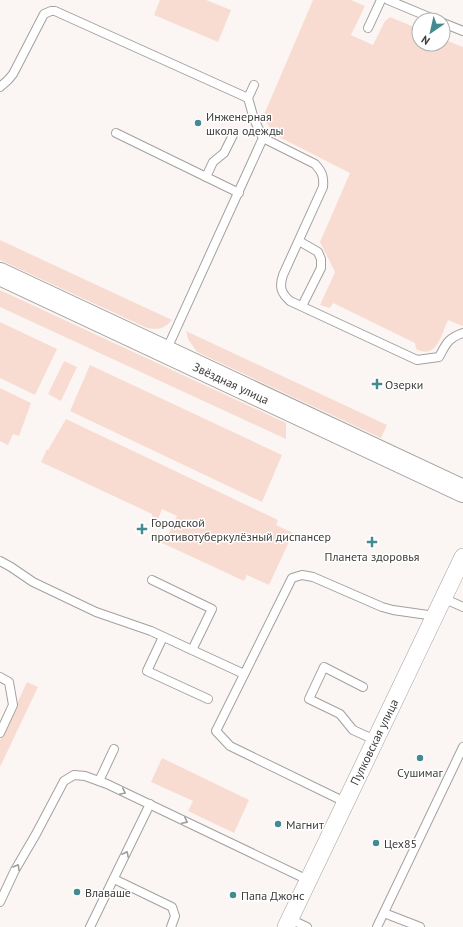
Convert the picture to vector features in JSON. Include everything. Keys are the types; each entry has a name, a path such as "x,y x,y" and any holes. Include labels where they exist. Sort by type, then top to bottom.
{"street":[{"name":"Звёздная улица","path":"0,274 463,491"},
{"name":"Пулковская улица","path":"288,923 463,557"}],"lane":[{"path":"368,28 381,0"},
{"path":"388,0 417,12"},
{"path":"0,87 13,74 44,14 55,11 248,98"},
{"path":"451,26 463,31"},
{"path":"254,85 248,98 254,119 263,138 315,164 324,176 323,187 280,283 280,289 284,295 290,301 417,360 439,357 449,340 455,336 463,334"},
{"path":"116,133 239,193"},
{"path":"206,177 213,162 224,153 233,135"},
{"path":"166,352 263,138"},
{"path":"299,241 318,252 321,259 321,268 302,306"},
{"path":"0,561 33,582 96,612 163,636 244,674"},
{"path":"345,802 230,746 216,731 292,578 302,575 313,577 382,607 435,616"},
{"path":"152,580 212,609 192,650"},
{"path":"443,598 463,607"},
{"path":"163,636 147,671 208,699"},
{"path":"363,687 324,667 309,699 340,714 353,730 375,740"},
{"path":"0,677 9,682 13,705 0,733"},
{"path":"377,927 463,747"},
{"path":"99,781 114,749"},
{"path":"0,902 15,870 64,781 74,775 85,776 99,781 308,880"},
{"path":"90,927 150,804"},
{"path":"114,879 172,907 175,916 171,927"},
{"path":"384,913 420,927"},
{"path":"288,923 307,927"}],"shaded area":[{"path":"160,0 206,0 231,10 218,42 154,15"},
{"path":"313,0 351,0 365,6 351,35 373,45 385,21 390,17 411,26 411,52 451,52 451,42 463,47 463,326 448,320 434,349 423,352 416,349 415,343 333,303 330,308 320,305 335,272 320,242 350,173 275,135 263,117"},
{"path":"0,240 172,320 161,328 147,328 0,260"},
{"path":"0,290 286,423 286,439 0,307"},
{"path":"0,322 57,349 35,395 0,378"},
{"path":"186,331 387,425 381,438 197,352 188,339"},
{"path":"64,361 77,367 61,401 48,394"},
{"path":"90,365 282,455 262,502 70,411"},
{"path":"0,388 31,403 19,436 13,434 8,445 0,441"},
{"path":"66,419 278,520 276,525 293,533 269,585 247,575 244,581 160,542 164,534 168,535 177,516 162,509 158,519 152,516 152,514 41,462 47,449 48,450"},
{"path":"27,682 38,687 0,767 0,740"},
{"path":"162,758 249,800 234,833 188,811 193,801 151,782"}],"place":[{"name":"Инженерная школа одежды","path":"198,123"},
{"name":"Озерки","path":"377,384"},
{"name":"Городской противотуберкулёзный диспансер","path":"142,529"},
{"name":"Планета здоровья","path":"372,542"},
{"name":"Сушимаг","path":"420,758"},
{"name":"Магнит","path":"278,824"},
{"name":"Цех85","path":"376,843"},
{"name":"Влаваше","path":"77,892"},
{"name":"Папа Джонс","path":"233,895"}]}
